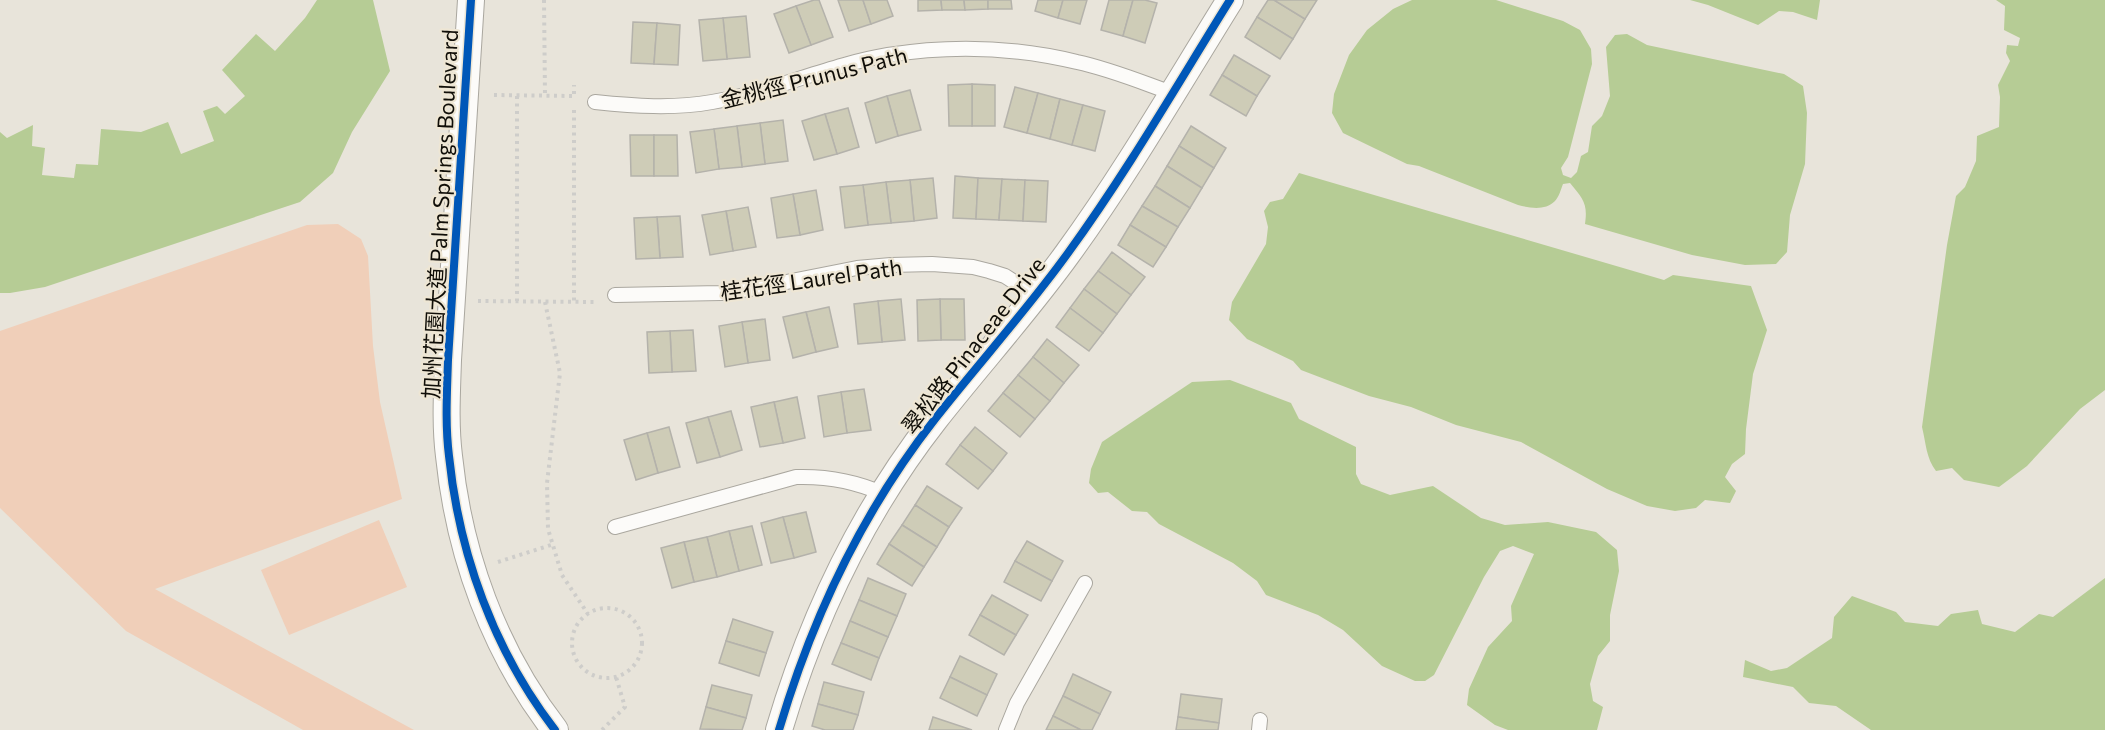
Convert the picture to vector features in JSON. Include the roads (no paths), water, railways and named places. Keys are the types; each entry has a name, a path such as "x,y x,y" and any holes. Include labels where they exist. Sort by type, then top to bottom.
{"street":[{"name":"加州花園大道 Palm Springs Boulevard","path":"471,0 448,360 448,454 465,547 480,592 498,636 520,678 555,730"},
{"name":"翠松路 Pinaceae Drive","path":"779,730 812,632 837,576 884,494 934,420 1036,296 1100,207 1230,0"}],"lane":[{"name":"金桃徑 Prunus Path","path":"595,102 652,107 713,102 849,63 887,56 964,49 1021,52 1078,62 1172,93"},
{"name":"桂花徑 Laurel Path","path":"615,295 721,293 857,268 932,264 973,267 989,271 1005,276 1036,296"},
{"path":"615,527 796,477 815,476 852,481 884,494"},
{"path":"1006,730 1017,703 1085,583"}]}
